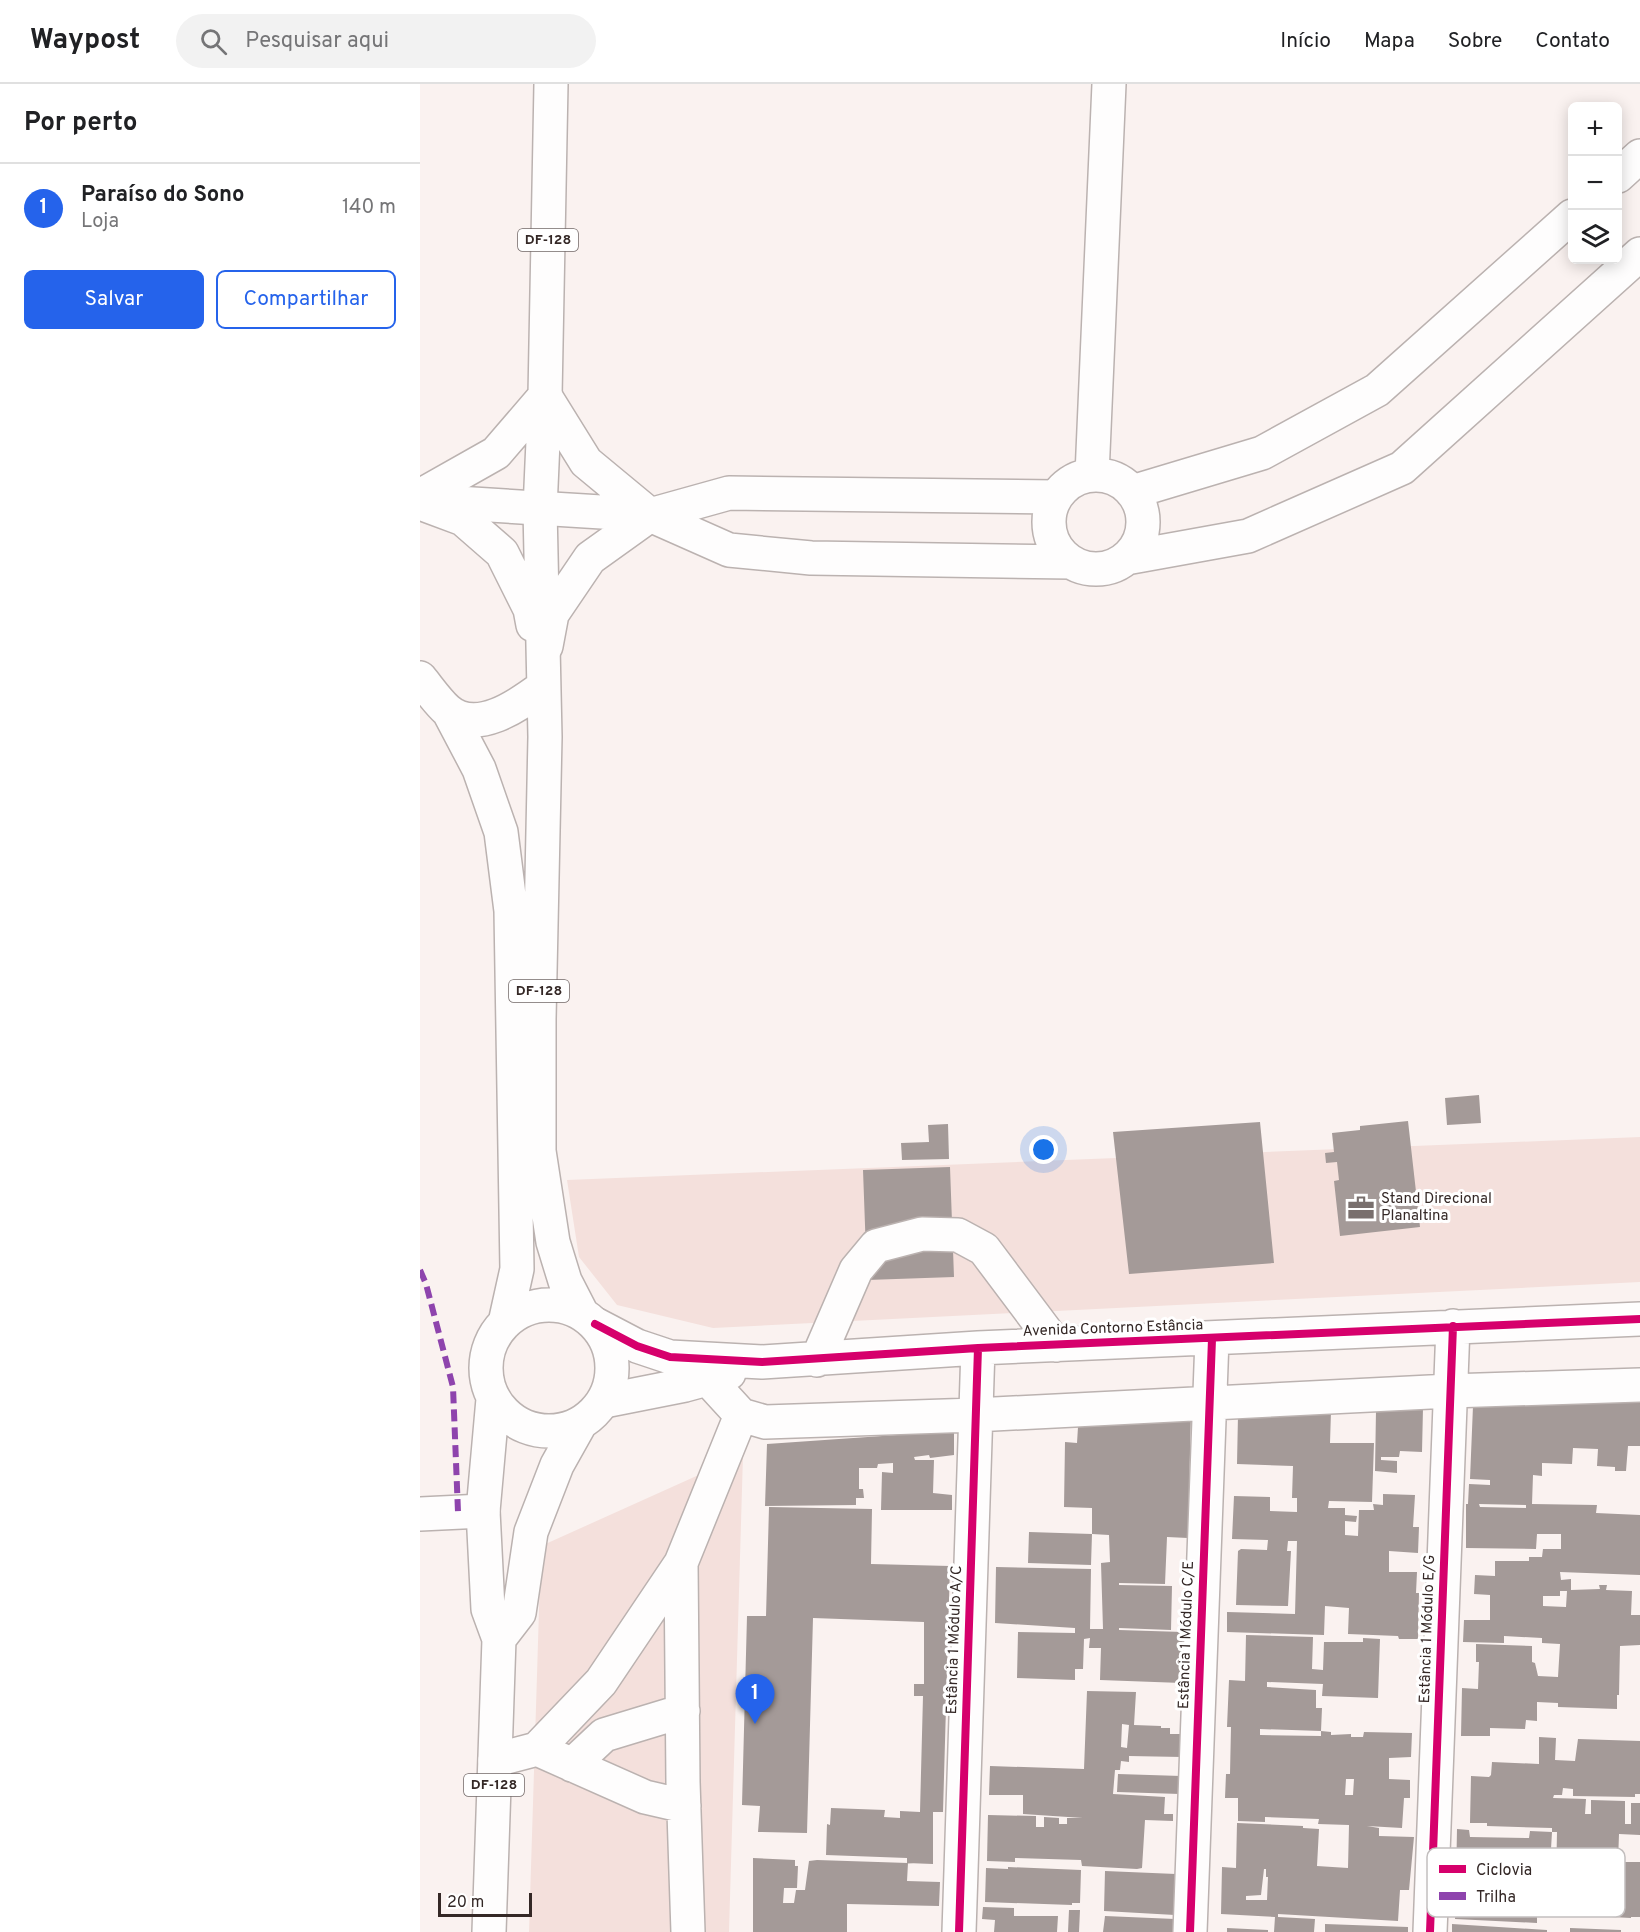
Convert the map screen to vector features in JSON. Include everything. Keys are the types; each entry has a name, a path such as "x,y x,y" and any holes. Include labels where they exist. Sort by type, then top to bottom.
{"main road":[{"name":"DF-128","path":"551,84 545,396 540,510 545,738 539,1019 539,1151 553,1242 565,1281 588,1319 604,1337 611,1353 613,1369 610,1386 603,1401 594,1414 580,1424 565,1430 548,1432 517,1423 503,1413 487,1384 485,1368 494,1336 505,1323 518,1313 533,1307 558,1306 588,1319"},
{"path":"1092,475 1109,84"},
{"path":"1622,172 1640,156"},
{"path":"1132,492 1262,453 1377,390 1568,220"},
{"path":"1126,558 1248,536 1402,468 1640,254"},
{"path":"420,496 496,453 545,396 586,462 650,515 729,550 811,558 1071,562"},
{"path":"1092,475 1120,482 1132,492 1140,504 1143,519 1142,533 1136,546 1126,558 1114,565 1085,568 1071,562 1060,552 1052,540 1048,526 1050,511 1056,497 1065,486 1092,475"},
{"path":"420,502 650,515 729,493 1056,497"},
{"path":"729,493 729,550"},
{"path":"420,502 463,519 502,553 530,609 542,674"},
{"path":"449,712 468,721 494,716 522,703 542,674 552,614 590,558 650,515"},
{"name":"DF-128","path":"420,678 449,712 479,769 501,832 511,911 518,1269 505,1323"},
{"path":"817,1360 856,1270 876,1246 922,1234 958,1235 984,1249 1056,1345"},
{"name":"Avenida Contorno Estância","path":"588,1319 637,1346 670,1357 762,1362 978,1348 1640,1319"},
{"name":"Estância 1 Módulo E/G","path":"1433,1848 1453,1326"},
{"name":"Estância 1 Módulo C/E","path":"1190,1932 1212,1339"},
{"name":"Estância 1 Módulo A/C","path":"960,1932 978,1348"},
{"name":"Avenida Contorno Estância","path":"603,1401 708,1379 762,1362"},
{"path":"708,1379 741,1415 765,1422 1209,1405 1450,1391 1640,1385"},
{"name":"DF-128","path":"489,1932 499,1639 488,1609 483,1511 494,1399"},
{"path":"495,1760 537,1749 601,1682 681,1563 741,1415"},
{"name":"DF-128","path":"499,1639 519,1613 531,1533 557,1465 580,1424"},
{"path":"420,1514 483,1511"},
{"path":"681,1563 688,1932"},
{"path":"572,1765 604,1735 683,1711"},
{"path":"537,1749 645,1797 684,1806"},
{"name":"Estância 1 Módulo E/G","path":"1430,1932 1431,1917"}],"shaded area":[{"path":"1640,1137 1640,1282 713,1328 617,1305 579,1257 567,1180"},
{"path":"743,1455 729,1932 529,1932 541,1546"}],"building":[{"path":"1479,1095 1481,1123 1447,1125 1445,1098"},
{"path":"1408,1121 1420,1227 1340,1236 1334,1181 1339,1180 1337,1162 1326,1163 1325,1153 1334,1152 1332,1133 1360,1130 1360,1126"},
{"path":"1260,1122 1274,1263 1129,1274 1113,1132"},
{"path":"948,1124 949,1159 902,1160 901,1143 929,1142 928,1125"},
{"path":"950,1167 954,1277 867,1280 863,1170"},
{"path":"1640,1390 1640,1446 1628,1446 1626,1471 1615,1471 1615,1467 1597,1466 1598,1449 1573,1448 1572,1464 1542,1463 1542,1476 1533,1475 1532,1504 1597,1505 1596,1513 1640,1515 1640,1575 1560,1572 1561,1580 1571,1579 1571,1590 1600,1589 1599,1585 1607,1585 1606,1590 1632,1591 1631,1615 1640,1615 1640,1645 1620,1646 1617,1709 1558,1707 1558,1703 1537,1702 1537,1721 1526,1720 1525,1729 1490,1728 1490,1736 1461,1736 1462,1688 1478,1689 1479,1662 1476,1662 1476,1644 1532,1646 1532,1662 1535,1663 1538,1676 1558,1677 1560,1644 1542,1643 1542,1638 1504,1636 1504,1643 1463,1642 1464,1620 1490,1620 1490,1595 1474,1594 1475,1575 1495,1576 1495,1561 1529,1561 1529,1557 1542,1557 1543,1549 1561,1549 1561,1534 1537,1534 1536,1549 1466,1548 1466,1504 1468,1504 1469,1484 1490,1485 1490,1480 1470,1479 1473,1406","holes":["1479,1504 1526,1505 1526,1508 1480,1507","1560,1591 1567,1591 1566,1607 1543,1606 1543,1596 1560,1596"]},
{"path":"1423,1408 1422,1452 1400,1451 1399,1457 1381,1457 1381,1460 1397,1461 1397,1473 1375,1471 1376,1410"},
{"path":"1331,1411 1330,1443 1374,1443 1372,1502 1329,1501 1328,1508 1345,1508 1345,1515 1357,1516 1356,1522 1345,1521 1345,1535 1358,1536 1359,1510 1374,1510 1373,1504 1383,1505 1383,1494 1415,1495 1413,1527 1419,1527 1418,1553 1389,1551 1389,1572 1417,1572 1418,1639 1348,1634 1349,1608 1325,1606 1324,1635 1227,1632 1227,1612 1295,1614 1297,1541 1288,1541 1287,1551 1291,1551 1288,1606 1236,1605 1238,1551 1241,1549 1267,1550 1268,1540 1232,1539 1234,1496 1270,1497 1270,1511 1297,1512 1297,1498 1292,1498 1293,1466 1237,1464 1238,1415"},
{"path":"1191,1412 1188,1538 1167,1537 1165,1584 1119,1583 1119,1585 1172,1586 1171,1630 1119,1628 1119,1630 1183,1632 1182,1683 1100,1680 1101,1648 1089,1648 1090,1638 1084,1639 1083,1669 1075,1669 1075,1680 1017,1678 1018,1632 1075,1633 1075,1628 995,1623 996,1567 1091,1569 1090,1629 1103,1629 1101,1563 1110,1562 1109,1535 1092,1534 1092,1508 1064,1507 1065,1442 1077,1443 1078,1427"},
{"path":"954,1431 954,1455 914,1457 915,1460 934,1460 933,1493 952,1495 952,1510 881,1510 882,1472 893,1473 893,1463 878,1464 877,1468 859,1468 859,1489 863,1489 864,1498 856,1498 856,1505 765,1506 767,1444"},
{"path":"769,1507 872,1509 871,1564 950,1566 943,1812 933,1812 933,1864 907,1863 907,1858 826,1855 827,1824 830,1825 831,1808 885,1810 884,1817 900,1818 900,1811 920,1812 923,1696 914,1696 914,1684 924,1684 924,1622 813,1618 807,1833 758,1832 760,1806 742,1805 747,1616 766,1616"},
{"path":"1029,1532 1092,1534 1091,1565 1028,1563"},
{"path":"1246,1635 1313,1637 1312,1669 1323,1670 1324,1642 1363,1642 1363,1638 1380,1639 1378,1698 1322,1696 1323,1684 1267,1682 1267,1687 1316,1690 1316,1708 1322,1708 1321,1731 1331,1732 1331,1735 1351,1734 1351,1737 1363,1737 1364,1732 1412,1733 1411,1757 1389,1758 1389,1779 1410,1780 1410,1798 1404,1798 1402,1828 1367,1826 1379,1828 1379,1836 1414,1837 1409,1890 1400,1890 1398,1921 1278,1914 1278,1917 1315,1919 1314,1932 1274,1932 1275,1917 1221,1914 1222,1867 1236,1868 1237,1823 1303,1826 1303,1828 1319,1829 1317,1866 1348,1868 1349,1825 1318,1824 1319,1819 1265,1817 1265,1822 1238,1821 1238,1798 1225,1798 1226,1774 1230,1774 1231,1727 1227,1727 1229,1680 1245,1681","holes":["1260,1729 1321,1731 1321,1736 1260,1735","1346,1779 1354,1779 1353,1795 1345,1795","1264,1869 1268,1877 1267,1900 1246,1900 1246,1896 1261,1895"]},
{"path":"1087,1691 1136,1692 1134,1725 1161,1726 1161,1728 1170,1728 1170,1734 1183,1734 1182,1757 1129,1756 1129,1762 1121,1761 1120,1770 1115,1770 1113,1794 1165,1797 1164,1814 1173,1814 1173,1821 1145,1820 1142,1868 1082,1866 1081,1860 1015,1858 1015,1862 987,1861 988,1815 1036,1816 1036,1827 1044,1827 1044,1817 1059,1818 1059,1824 1067,1824 1067,1818 1083,1818 1023,1814 1023,1795 989,1795 990,1766 1084,1769","holes":["1122,1724 1129,1725 1127,1748 1121,1747"]},
{"path":"1539,1737 1556,1738 1555,1760 1575,1761 1578,1739 1640,1741 1640,1794 1635,1794 1635,1797 1573,1796 1573,1789 1563,1788 1562,1795 1554,1795 1553,1798 1586,1799 1585,1814 1591,1814 1591,1800 1625,1801 1625,1824 1631,1824 1631,1803 1640,1803 1640,1835 1619,1834 1618,1848 1557,1848 1557,1832 1552,1832 1552,1828 1487,1826 1487,1823 1470,1823 1471,1776 1489,1777 1492,1762 1539,1764"},
{"path":"1118,1774 1181,1776 1180,1794 1117,1792"},
{"path":"1457,1829 1469,1830 1470,1837 1529,1838 1530,1831 1552,1832 1551,1848 1457,1848"},
{"path":"753,1858 795,1860 795,1866 798,1866 797,1888 784,1888 783,1903 794,1903 796,1890 805,1890 809,1861 817,1860 908,1863 907,1881 940,1882 939,1906 847,1904 847,1932 753,1932"},
{"path":"1625,1862 1640,1862 1640,1917 1631,1918 1612,1917 1625,1917"},
{"path":"1008,1867 1081,1870 1080,1903 1072,1903 1072,1905 985,1902 986,1868 1008,1869"},
{"path":"1105,1871 1176,1874 1175,1915 1104,1911"},
{"path":"983,1907 1014,1908 1014,1916 1058,1916 1057,1932 994,1932 995,1920 982,1919"},
{"path":"1069,1910 1080,1910 1079,1932 1068,1932"},
{"path":"1105,1916 1175,1919 1175,1932 1103,1932"},
{"path":"1455,1917 1537,1917 1537,1923 1455,1919"},
{"path":"1325,1924 1408,1927 1408,1932 1325,1932"},
{"path":"1452,1924 1547,1930 1547,1932 1452,1932"},
{"path":"1227,1928 1268,1930 1268,1932 1227,1932"},
{"path":"1570,1928 1621,1930 1621,1932 1570,1932"}],"marked path":[{"path":"420,1270 426,1284 453,1387 458,1512"}],"cycle path":[{"path":"595,1324 637,1346 670,1357 762,1362 978,1348 1640,1319"},
{"path":"1433,1848 1453,1326"},
{"path":"1190,1932 1212,1339"},
{"path":"959,1932 978,1348"},
{"path":"1430,1932 1431,1917"}],"place":[{"name":"Stand Direcional Planaltina","path":"1361,1208"},
{"name":"Paraíso do Sono","path":"755,1724"}]}
